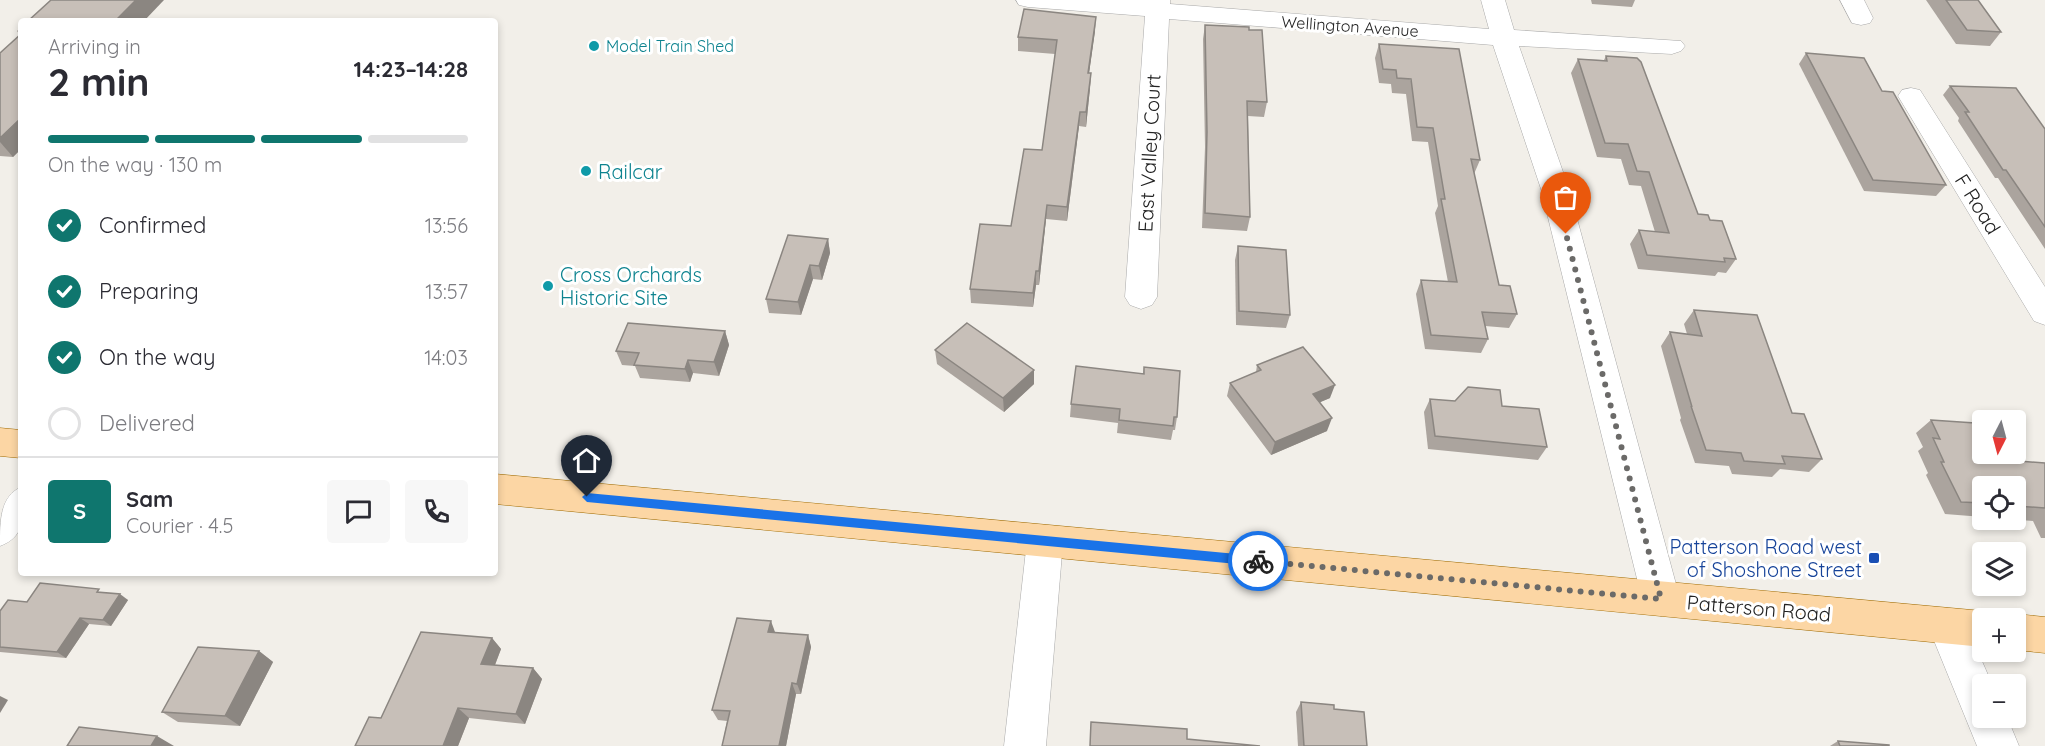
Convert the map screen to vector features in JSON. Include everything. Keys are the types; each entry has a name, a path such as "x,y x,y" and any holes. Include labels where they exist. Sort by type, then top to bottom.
{"main road":[{"path":"0,442 18,444"},
{"name":"Patterson Road","path":"498,489 1965,627"},
{"path":"2026,633 2045,635"}],"street":[{"name":"Wellington Avenue","path":"1028,0 1157,4 1292,22 1504,38 1672,46"},
{"path":"1493,0 1555,189 1661,599"},
{"name":"East Valley Court","path":"1141,297 1157,4"},
{"name":"F Road","path":"1911,96 2045,313"},
{"path":"0,530 18,506"},
{"path":"1026,746 1046,541"},
{"path":"1965,627 1975,674"},
{"path":"1991,728 1998,746"}],"building":[{"path":"51,0 136,0 118,18 31,18"},
{"path":"1946,0 1978,0 2001,32 1967,30"},
{"path":"1024,9 1096,17 1088,73 1091,73 1086,112 1080,112 1067,207 1047,205 1039,271 1036,271 1033,293 970,289 980,224 1011,226 1024,149 1042,150 1057,40 1018,37"},
{"path":"1205,25 1249,27 1249,30 1262,30 1267,102 1247,101 1250,217 1205,213 1207,132"},
{"path":"18,37 18,121 0,138 0,53"},
{"path":"1379,44 1459,49 1480,160 1471,159 1499,285 1510,286 1517,314 1482,312 1488,339 1431,335 1421,280 1457,282 1441,199 1445,199 1433,128 1417,127 1411,79 1397,78 1396,70 1383,69"},
{"path":"1806,53 1864,58 1882,91 1893,92 1946,185 1873,180"},
{"path":"1606,56 1637,58 1641,62 1698,214 1708,215 1710,220 1722,221 1736,259 1724,258 1725,262 1647,255 1639,230 1669,233 1649,172 1637,171 1628,144 1605,143 1578,59 1607,61"},
{"path":"1950,86 2016,88 2045,129 2045,227 2006,170 2003,170 1965,112 1969,112"},
{"path":"788,235 828,239 819,266 810,265 798,302 766,299"},
{"path":"1238,246 1286,250 1290,315 1239,311"},
{"path":"1694,310 1757,315 1792,413 1804,414 1822,459 1782,456 1785,464 1744,461 1741,453 1706,450 1670,332 1702,336"},
{"path":"628,323 725,331 714,362 688,360 685,369 634,365 639,353 616,351"},
{"path":"967,323 1034,370 1003,398 935,350"},
{"path":"1303,347 1335,385 1313,394 1332,418 1275,442 1230,383 1261,370 1257,365"},
{"path":"1076,366 1144,374 1144,367 1180,371 1177,417 1174,417 1173,426 1119,420 1120,409 1071,404"},
{"path":"1468,387 1500,390 1502,406 1539,409 1547,447 1435,436 1430,399 1455,401"},
{"path":"1931,420 1972,423 1972,464 2045,463 2045,508 2026,507 2026,476 1972,476 1972,502 1961,502 1941,462 1944,462 1933,438 1940,439"},
{"path":"40,583 99,589 97,592 120,594 103,620 80,618 57,652 0,647 0,611 8,600 27,602"},
{"path":"737,618 771,621 768,632 808,635 797,684 792,683 779,746 722,746 730,711 712,710"},
{"path":"421,632 492,638 481,664 533,668 516,714 458,708 443,746 355,746 369,717 381,718"},
{"path":"198,647 259,651 225,716 162,712"},
{"path":"1301,702 1334,705 1334,709 1364,712 1367,746 1304,746"},
{"path":"1091,722 1187,729 1187,739 1260,746 1090,746"},
{"path":"79,727 157,736 151,746 67,746"},
{"path":"1838,741 1889,745 1889,746 1840,746"}],"way so far":[{"path":"1258,561 1661,599 1566,234"}],"place":[{"name":"Model Train Shed","path":"594,46"},
{"name":"Railcar","path":"586,171"},
{"name":"Cross Orchards Historic Site","path":"548,286"},
{"name":"Patterson Road west of Shoshone Street","path":"1874,558"}],"route":[{"path":"587,497 1258,561"}]}
